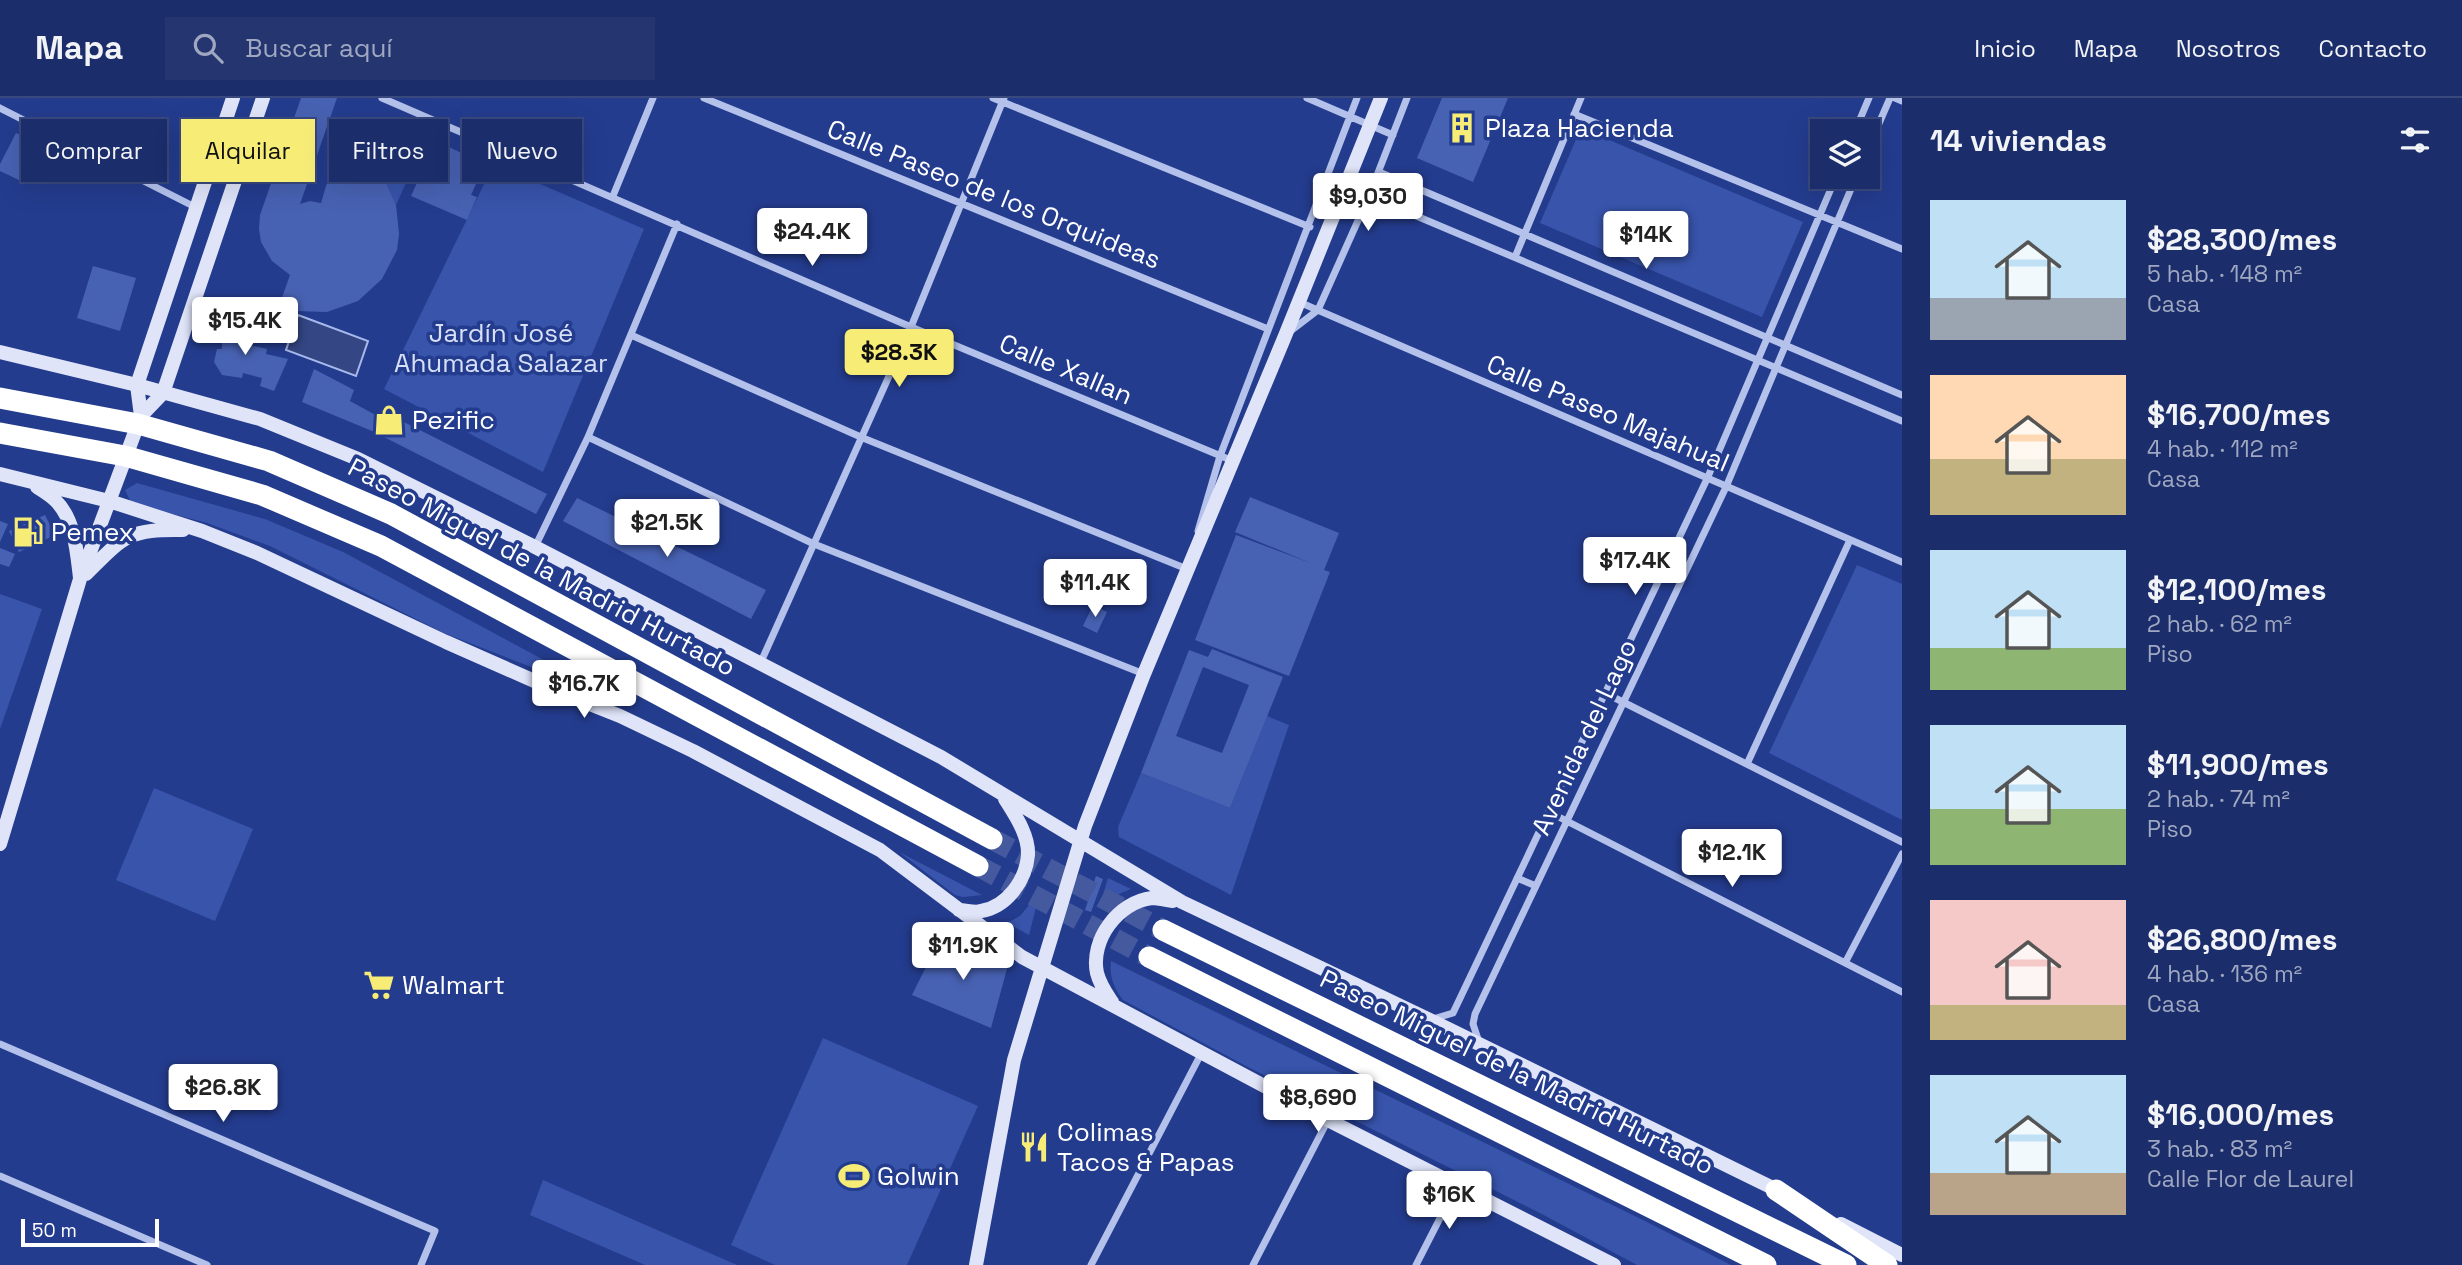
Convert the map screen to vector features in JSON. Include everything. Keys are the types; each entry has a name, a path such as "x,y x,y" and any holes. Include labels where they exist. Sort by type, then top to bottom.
{"highway":[{"name":"Paseo Miguel de la Madrid Hurtado","path":"0,398 139,420 269,461 391,514 992,839"},
{"path":"0,433 125,456 262,495 381,546 978,866"},
{"name":"Paseo Miguel de la Madrid Hurtado","path":"1163,930 1846,1265"},
{"path":"1149,957 1766,1265"},
{"path":"1776,1190 1886,1265"}],"street":[{"path":"139,420 137,384 233,98"},
{"path":"0,844 80,579 139,420 163,393 263,98"},
{"name":"Calle Xallan","path":"382,98 911,327 1227,459"},
{"path":"613,196 653,98"},
{"name":"Calle Paseo de los Orquideas","path":"704,98 1268,329"},
{"path":"993,98 1310,227"},
{"path":"1307,98 1393,135"},
{"path":"976,1265 1014,1060 1080,842 1189,563 1227,459 1268,329 1310,227 1357,98"},
{"path":"1227,459 1285,336 1381,98"},
{"path":"1285,336 1318,310 1369,196 1407,98"},
{"path":"1515,257 1581,98"},
{"path":"1860,119 1869,98"},
{"path":"1880,121 1890,98"},
{"path":"1895,98 1902,101"},
{"path":"760,664 911,327 1003,100"},
{"path":"0,108 195,208"},
{"path":"1574,114 1902,249"},
{"path":"1378,172 1902,395"},
{"name":"Avenida del Lago","path":"1430,1020 1453,1013 1707,479 1831,189"},
{"name":"Avenida del Lago","path":"1480,1046 1473,1024 1475,1014 1726,486 1851,189"},
{"path":"1369,196 1902,421"},
{"path":"535,547 588,437 677,224"},
{"name":"Calle Paseo Majahual","path":"1298,302 1902,562"},
{"path":"631,335 863,438 1189,563"},
{"path":"0,352 137,384 260,419 358,459 535,547 941,757 1182,902 1430,1020 1902,1255"},
{"path":"588,437 814,544 1144,674"},
{"path":"0,474 109,501 202,531 257,553 520,675 620,716 693,751 880,850 1022,957 1328,1120 1458,1184 1591,1260 1614,1265"},
{"path":"28,481 56,500 67,516 77,554 80,579"},
{"path":"80,579 128,536 151,529 202,531"},
{"path":"1746,764 1850,540"},
{"path":"1605,693 1902,842"},
{"path":"958,910 981,911 1004,901 1022,880 1028,854 1020,822 1002,796"},
{"path":"1549,812 1902,992"},
{"path":"1845,963 1902,854"},
{"path":"1517,878 1536,886"},
{"path":"1116,1008 1103,990 1097,971 1099,943 1111,920 1132,903 1153,898 1182,902"},
{"path":"0,1044 435,1231 421,1265"},
{"path":"1091,1265 1202,1052"},
{"path":"1253,1265 1328,1120"},
{"path":"0,1176 207,1265"},
{"path":"1416,1265 1458,1184"}],"green space":[{"path":"1581,128 1803,222 1762,317 1540,223"},
{"path":"384,182 406,182 396,205"},
{"name":"Jardín José Ahumada Salazar","path":"485,182 536,182 644,229 543,472 384,389"},
{"path":"137,483 265,519 343,552 624,703 444,633 270,546 207,523 131,503 125,490"},
{"path":"1857,565 1902,584 1902,820 1769,753"},
{"path":"0,594 42,609 0,729"},
{"path":"1267,716 1289,725 1231,895 1119,837 1118,827 1141,773 1230,808"},
{"path":"154,788 253,829 215,921 116,880"},
{"path":"899,852 982,895 955,895"},
{"path":"1108,878 1131,889 1114,896 1099,908"},
{"path":"1034,899 1038,900 1029,935 1007,923 1020,916"},
{"path":"1111,961 1731,1265 1637,1265 1538,1212 1246,1066 1123,1000 1113,982"},
{"name":"Golwin","path":"823,1038 978,1106 907,1265 775,1265 731,1245"},
{"path":"543,1180 737,1265 645,1265 530,1215"}],"shaded area":[{"path":"298,315 368,341 356,376 286,350"}],"building":[{"path":"301,98 337,98 315,161 315,119 294,119"},
{"name":"Plaza Hacienda","path":"1442,98 1508,98 1473,182 1417,158"},
{"path":"16,133 21,135 21,181 0,171 0,164"},
{"path":"448,147 462,153 462,182 477,182 471,195 477,197 467,220 411,196 417,182 448,182"},
{"path":"329,176 329,182 385,182 396,205 399,234 397,250 382,279 358,301 327,312 294,311 279,306 290,275 272,261 261,242 260,215 272,182 308,182 300,204 310,201 321,203"},
{"path":"93,266 136,278 120,331 77,318"},
{"path":"214,318 251,337 249,345 267,349 266,354 288,359 274,391 260,386 262,378 243,373 242,378 222,375 214,362 217,349 222,349 222,340 209,333"},
{"path":"314,369 354,390 350,401 379,417 382,411 547,494 536,514 372,431 302,402"},
{"path":"1250,497 1339,533 1324,570 1330,572 1289,676 1195,640 1236,535 1313,564 1235,532"},
{"path":"577,498 766,590 751,619 563,521"},
{"path":"45,515 55,535 19,552 9,531"},
{"path":"0,521 8,524 0,542"},
{"path":"0,548 15,554 9,567 0,564"},
{"path":"1093,605 1107,612 1097,633 1083,626"},
{"path":"1212,649 1283,677 1230,808 1141,773 1189,650 1208,657","holes":["1203,667 1249,685 1222,753 1176,736"]},
{"path":"1096,876 1103,879 1091,912 1085,910"},
{"path":"942,935 1008,965 991,1028 912,995"}],"tunnel":[{"path":"992,839 1163,930"},
{"path":"978,866 1149,957"}],"place":[{"name":"Plaza Hacienda","path":"1462,128"},
{"name":"Pezific","path":"389,420"},
{"name":"Pemex","path":"28,532"},
{"name":"Walmart","path":"379,985"},
{"name":"Colimas Tacos & Papas","path":"1034,1147"},
{"name":"Golwin","path":"854,1176"}]}
